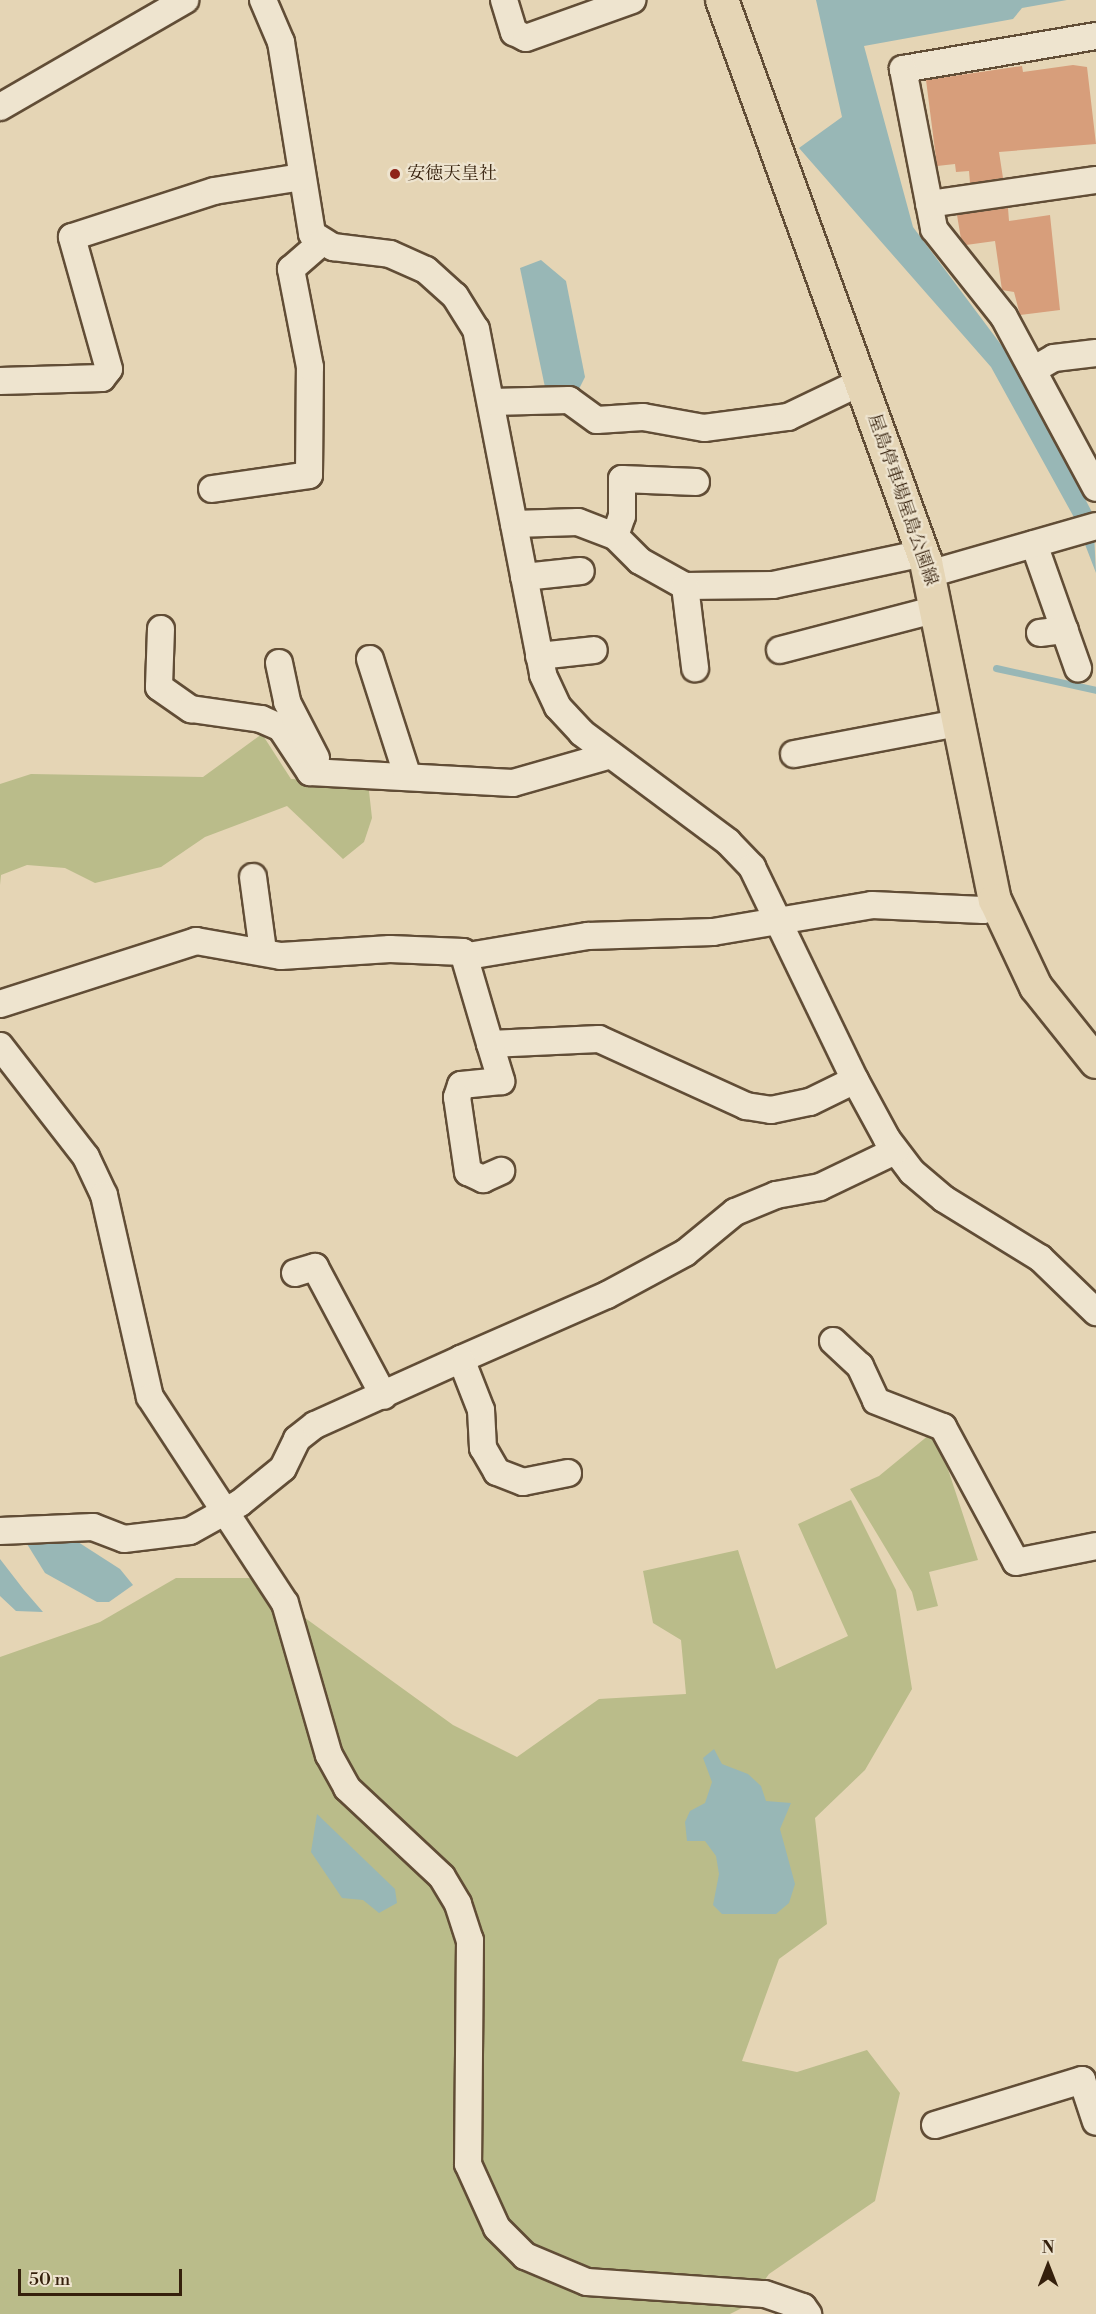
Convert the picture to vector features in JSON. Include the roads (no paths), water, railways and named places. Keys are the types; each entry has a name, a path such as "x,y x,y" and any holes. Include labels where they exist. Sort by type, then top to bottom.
{"main road":[{"name":"屋島停車場屋島公園線","path":"722,0 926,563 997,904 1036,987 1096,1062"}],"street":[{"path":"0,107 185,0"},
{"path":"263,0 280,42 308,223 321,243 399,257 441,282 476,329 492,402 539,656 558,707 611,754 741,854 779,920 798,971 895,1151 944,1199 1040,1258 1096,1312"},
{"path":"504,0 513,32 525,39 632,0"},
{"path":"1096,36 903,69 933,229 995,305 1033,370 1096,488"},
{"path":"0,381 102,378 109,369 72,237 214,191 301,177"},
{"path":"929,204 1096,180"},
{"path":"212,489 309,475 310,367 291,269 321,243"},
{"path":"1033,370 1054,358 1096,353"},
{"path":"492,402 569,400 597,420 643,417 704,428 788,417 861,382"},
{"path":"615,536 622,516 622,479 696,482"},
{"path":"514,524 578,522 615,536 640,561 685,586 773,585 926,563 1034,544 1096,526"},
{"path":"1034,544 1052,632 1078,668"},
{"path":"524,578 581,571"},
{"path":"685,586 694,668"},
{"path":"780,650 937,609"},
{"path":"161,628 159,687 191,709 261,719 281,728 310,772 407,774 513,783 611,754"},
{"path":"539,656 594,650"},
{"path":"370,659 407,774"},
{"path":"279,663 286,702 322,772"},
{"path":"794,754 958,723"},
{"path":"253,877 263,951"},
{"path":"0,1004 196,941 316,956 390,949 468,956 588,936 684,934 872,905 983,910 997,904"},
{"path":"468,956 501,1081 461,1085 457,1097 468,1172 483,1179 501,1171"},
{"path":"490,1044 599,1039 746,1106 771,1110 810,1102 855,1080"},
{"path":"0,1046 90,1167 115,1229 150,1397 285,1603 312,1709 348,1788 435,1869 458,1904 470,1940 468,2164 497,2228 525,2256 587,2282 765,2294 803,2307 808,2314"},
{"path":"0,1531 93,1527 124,1539 158,1538 190,1531 225,1510 283,1468 297,1439 315,1425 607,1295 685,1253 735,1212 776,1195 820,1187 895,1151"},
{"path":"295,1272 315,1267 384,1396"},
{"path":"833,1341 860,1366 876,1401 943,1427 1016,1562 1096,1546"},
{"path":"461,1359 481,1410 483,1448 497,1472 523,1482 568,1473"},
{"path":"935,2125 1082,2080 1096,2122"}],"water":[{"path":"816,0 1067,0 1022,8 1013,19 864,46 913,227 1011,358 1093,514 1096,573 1076,521 991,367 799,148 842,117"},
{"path":"541,260 566,281 585,377 577,393 546,392 520,268"},
{"path":"49,1539 78,1542 120,1569 133,1585 109,1602 97,1602 45,1573 27,1544"},
{"path":"0,1559 43,1612 16,1611 0,1596"},
{"path":"714,1749 722,1764 748,1774 761,1786 766,1801 791,1803 780,1829 795,1884 789,1903 776,1914 722,1914 713,1905 719,1874 716,1856 705,1841 687,1841 685,1822 690,1811 705,1803 712,1782 703,1758"},
{"path":"317,1814 395,1889 397,1903 379,1913 363,1900 342,1898 311,1852"}],"waterway":[{"path":"996,668 1096,690"}],"place":[{"name":"安徳天皇社","path":"395,174"}]}
